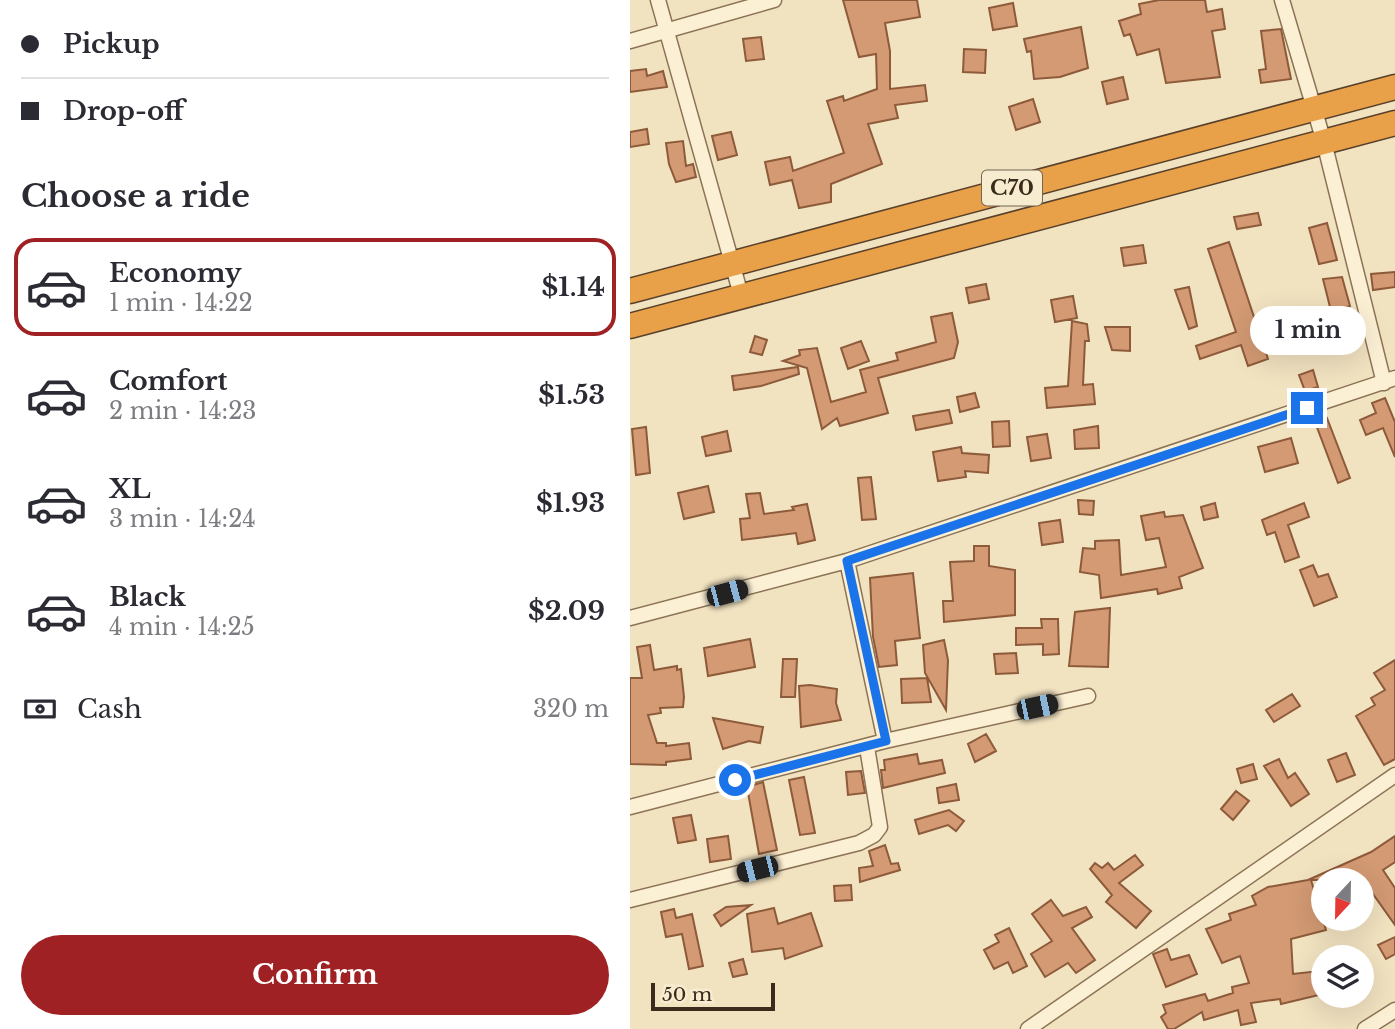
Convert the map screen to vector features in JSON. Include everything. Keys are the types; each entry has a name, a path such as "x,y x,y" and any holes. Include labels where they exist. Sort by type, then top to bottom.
{"highway":[{"name":"C70","path":"630,291 1395,87"},
{"name":"C70","path":"630,326 1395,123"}],"street":[{"path":"658,0 741,295"},
{"path":"630,41 774,0"},
{"path":"630,618 847,561 1389,380 1282,0"},
{"path":"847,561 886,741"},
{"path":"630,807 886,741 1088,696"},
{"path":"630,900 859,843 874,835 880,827 867,747"},
{"path":"1028,1029 1395,775"},
{"path":"1364,1029 1395,1010"}],"building":[{"path":"843,0 917,0 920,17 885,23 890,51 890,89 925,85 927,101 895,105 898,118 868,124 882,164 831,184 831,202 799,208 792,180 770,185 765,162 790,157 793,171 844,153 827,101 843,96 844,101 877,89 876,54 859,57"},
{"path":"1159,0 1205,0 1207,12 1222,9 1225,29 1212,31 1220,77 1166,83 1159,49 1137,55 1130,34 1124,36 1119,21 1141,14 1139,4"},
{"path":"1013,3 1017,26 993,30 989,8"},
{"path":"1081,27 1088,68 1060,77 1034,79 1031,51 1027,52 1024,39"},
{"path":"1281,29 1291,79 1261,83 1259,70 1266,69 1261,31"},
{"path":"761,37 764,59 746,61 743,39"},
{"path":"964,49 986,50 985,73 963,72"},
{"path":"646,69 647,76 663,71 667,87 630,92 630,71"},
{"path":"1123,77 1128,99 1107,104 1102,82"},
{"path":"1033,99 1040,122 1016,130 1009,107"},
{"path":"647,129 649,144 630,147 630,132"},
{"path":"731,132 737,155 718,160 712,136"},
{"path":"683,141 686,166 693,164 696,177 676,182 669,164 666,143"},
{"path":"1258,213 1261,225 1237,229 1234,217"},
{"path":"1327,223 1337,260 1319,264 1309,228"},
{"path":"1229,242 1268,359 1248,366 1241,345 1200,359 1196,346 1236,332 1208,249"},
{"path":"1143,245 1146,263 1124,266 1121,248"},
{"path":"1395,272 1395,287 1373,290 1371,274"},
{"path":"1342,277 1350,306 1331,311 1323,279"},
{"path":"986,284 989,299 969,303 966,288"},
{"path":"1189,287 1197,326 1189,329 1175,290"},
{"path":"1073,296 1077,318 1055,322 1051,300"},
{"path":"952,313 958,342 954,358 878,378 888,413 840,426 837,418 822,429 807,368 783,361 800,355 799,350 817,348 831,402 866,392 860,370 898,360 896,353 936,342 931,317"},
{"path":"1072,321 1087,324 1089,341 1085,341 1083,385 1093,384 1095,404 1047,408 1045,388 1068,386"},
{"path":"1105,327 1130,327 1130,351 1112,350"},
{"path":"755,336 767,340 762,355 750,352"},
{"path":"861,341 869,361 848,369 841,348"},
{"path":"798,367 799,374 761,386 734,390 732,376"},
{"path":"1313,370 1318,387 1305,391 1299,375"},
{"path":"975,393 979,407 960,412 957,397"},
{"path":"1385,398 1395,422 1395,457 1383,428 1366,435 1360,420 1376,413 1372,403"},
{"path":"949,410 952,423 916,430 913,416"},
{"path":"1327,418 1350,478 1338,483 1315,422"},
{"path":"1009,421 1010,446 993,447 992,422"},
{"path":"1098,426 1099,448 1075,449 1074,430"},
{"path":"646,427 650,473 636,475 632,429"},
{"path":"727,431 731,451 706,456 702,437"},
{"path":"1047,434 1051,458 1031,461 1027,437"},
{"path":"1291,438 1298,463 1265,472 1258,447"},
{"path":"961,447 962,453 989,455 988,473 965,471 966,477 938,481 933,452"},
{"path":"871,477 876,519 862,520 858,478"},
{"path":"708,486 714,512 684,519 678,493"},
{"path":"760,493 764,514 794,510 792,507 807,504 815,540 798,544 796,533 742,540 740,519 750,518 746,494"},
{"path":"1078,500 1094,501 1093,515 1079,514"},
{"path":"1215,503 1218,517 1204,520 1201,507"},
{"path":"1304,503 1309,517 1288,525 1299,557 1285,562 1275,532 1267,535 1262,520"},
{"path":"1164,512 1165,517 1183,515 1203,568 1179,577 1182,588 1158,594 1157,589 1101,598 1099,575 1080,572 1083,548 1095,549 1095,541 1119,540 1121,575 1166,567 1159,538 1146,540 1141,516"},
{"path":"1060,520 1063,542 1042,545 1039,523"},
{"path":"974,546 989,546 989,566 1015,570 1015,615 944,622 943,601 953,601 950,562 974,561"},
{"path":"1313,565 1318,577 1328,574 1337,597 1314,606 1300,570"},
{"path":"913,573 920,638 895,641 897,665 879,667 873,637 870,578"},
{"path":"1110,608 1108,667 1069,666 1075,612"},
{"path":"1041,619 1058,619 1059,654 1043,655 1043,644 1016,645 1016,628 1042,628"},
{"path":"750,639 755,667 708,676 704,648"},
{"path":"944,640 948,660 946,710 925,673 923,645"},
{"path":"650,645 654,670 677,666 677,670 681,669 684,697 683,707 660,708 661,713 648,715 657,743 666,743 666,746 689,743 691,759 666,762 666,765 630,764 630,678 642,678 637,647"},
{"path":"1016,653 1018,673 996,674 994,654"},
{"path":"783,659 797,659 795,697 781,697"},
{"path":"1395,660 1395,759 1384,765 1356,716 1375,705 1371,698 1385,690 1374,673"},
{"path":"927,678 931,702 902,703 901,679"},
{"path":"799,686 837,689 836,703 841,720 801,727"},
{"path":"1292,694 1300,706 1274,722 1266,710"},
{"path":"713,718 763,727 760,743 749,741 723,749"},
{"path":"986,734 996,751 975,762 968,744"},
{"path":"1346,753 1355,775 1337,782 1328,760"},
{"path":"917,754 919,764 942,760 945,773 883,788 881,770 885,770 884,760"},
{"path":"1279,759 1288,778 1295,773 1309,794 1291,806 1264,766"},
{"path":"1253,764 1257,779 1241,783 1237,769"},
{"path":"861,771 865,793 848,795 846,772"},
{"path":"804,777 815,833 800,835 789,780"},
{"path":"763,782 777,850 759,854 747,787"},
{"path":"956,784 959,800 939,803 937,788"},
{"path":"1236,791 1249,801 1233,820 1221,809"},
{"path":"949,810 964,821 956,831 948,825 919,834 915,820"},
{"path":"691,815 696,840 678,843 673,818"},
{"path":"728,836 731,859 710,862 707,839"},
{"path":"1395,836 1395,862 1383,870 1395,888 1395,925 1374,895 1374,868 1335,868 1371,852"},
{"path":"885,845 891,864 898,863 900,870 860,882 859,868 873,866 869,851"},
{"path":"1135,855 1143,865 1119,883 1151,911 1136,928 1106,902 1112,895 1090,869 1095,863 1102,868 1108,863 1114,870"},
{"path":"1311,879 1311,931 1322,931 1291,939 1293,974 1311,972 1311,997 1281,1004 1280,999 1251,1003 1256,1022 1241,1025 1238,1010 1204,1020 1202,1012 1174,1029 1168,1029 1161,1017 1166,1013 1163,1005 1205,994 1208,1001 1233,993 1232,987 1249,983 1240,956 1222,963 1206,929 1231,920 1229,914 1256,905 1252,896 1268,887"},
{"path":"851,885 852,900 835,901 834,886"},
{"path":"1051,900 1063,916 1086,907 1092,917 1072,928 1095,960 1076,973 1068,963 1045,977 1031,954 1052,941 1032,914"},
{"path":"751,905 721,926 714,915 726,907"},
{"path":"774,908 778,924 811,913 822,946 785,959 783,948 752,952 747,914"},
{"path":"674,909 676,918 692,914 703,966 689,969 682,934 666,937 661,912"},
{"path":"1009,928 1027,966 1013,973 1008,962 994,969 984,950 999,942 995,935"},
{"path":"1395,937 1395,954 1386,959 1378,945"},
{"path":"1167,949 1171,960 1189,955 1197,974 1166,987 1153,954"},
{"path":"743,959 747,974 733,977 729,963"}],"route":[{"path":"735,780 886,741 847,561 1307,408"}]}
